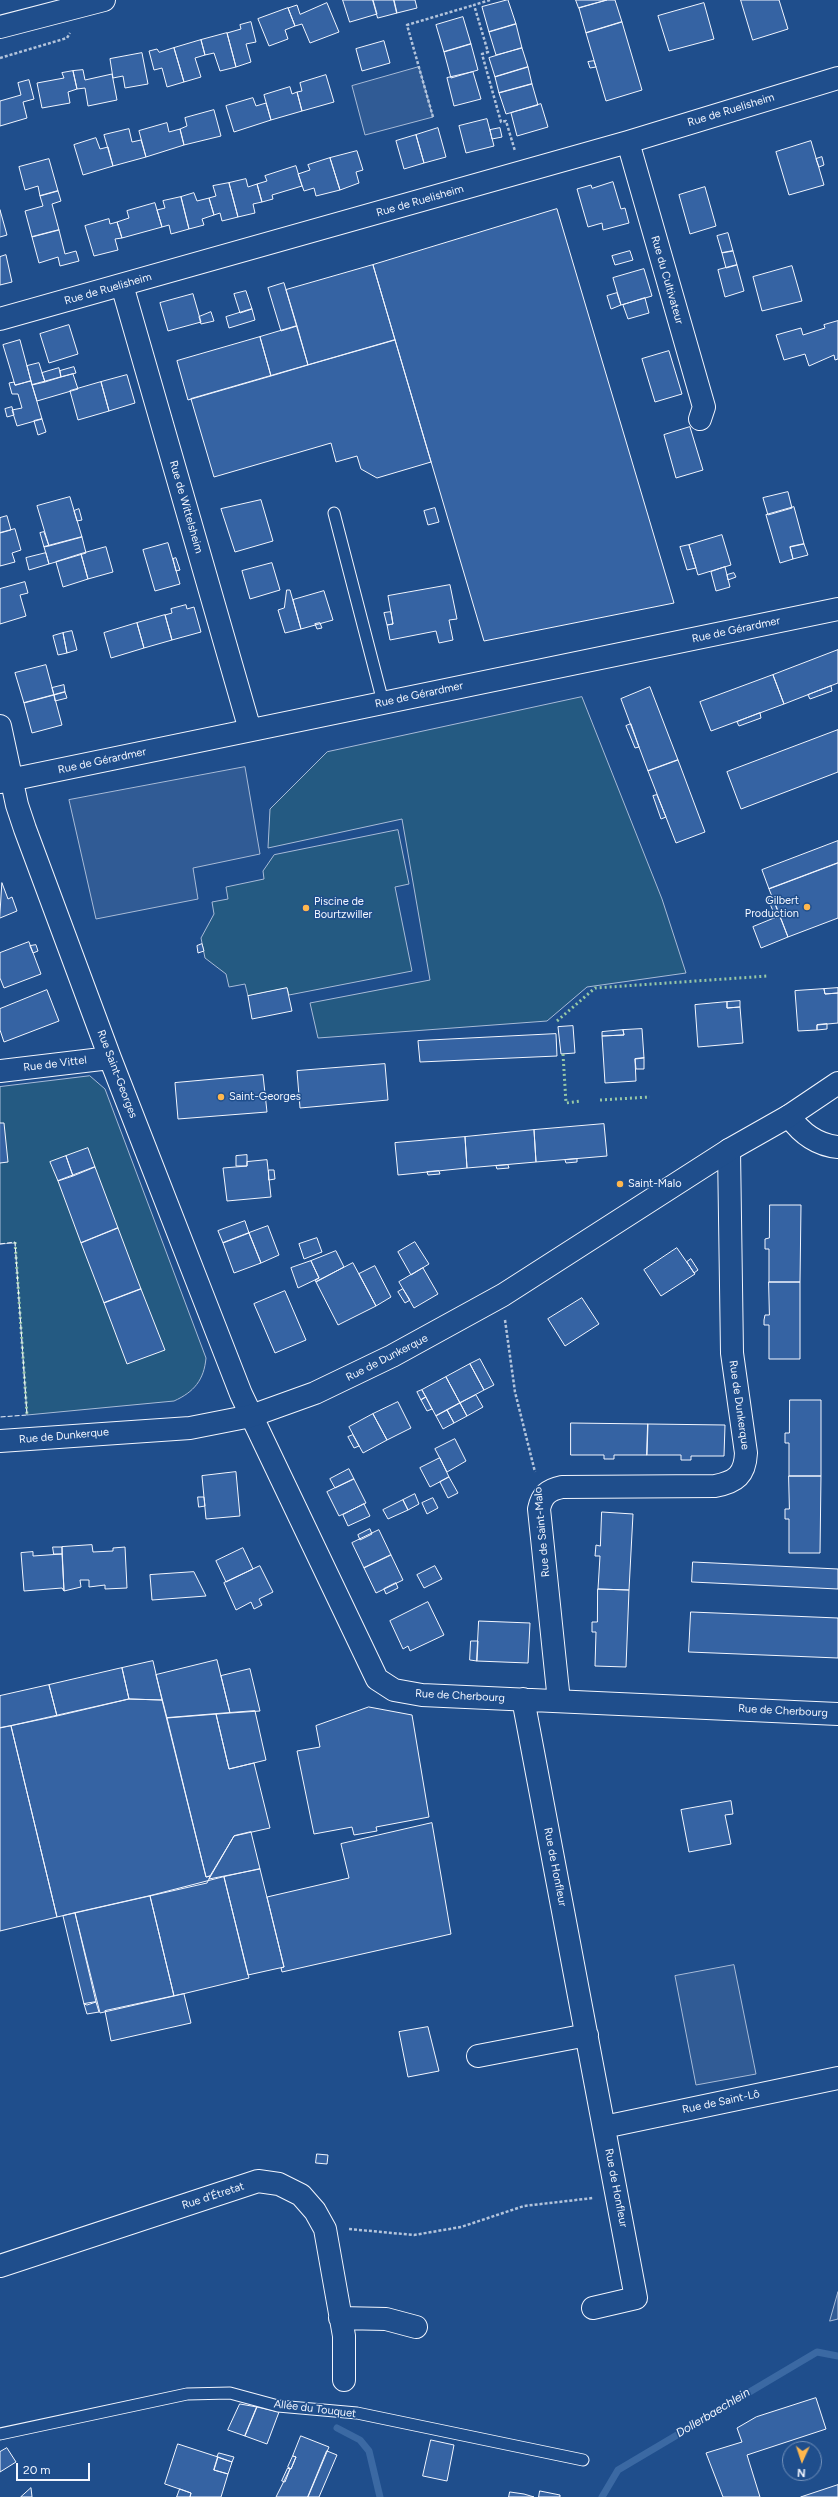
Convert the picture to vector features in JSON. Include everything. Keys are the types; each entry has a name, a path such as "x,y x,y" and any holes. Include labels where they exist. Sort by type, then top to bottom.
{"street":[{"path":"0,27 104,0"},
{"name":"Rue de Ruelisheim","path":"0,319 628,142 838,78"},
{"name":"Rue du Cultivateur","path":"628,142 704,407 700,419"},
{"name":"Rue de Wittelsheim","path":"122,285 250,730"},
{"name":"Rue de Gérardmer","path":"6,780 838,609"},
{"name":"Rue Saint-Georges","path":"0,726 6,780 110,1058 251,1416"},
{"name":"Rue de Vittel","path":"0,1070 110,1058"},
{"name":"Rue de Dunkerque","path":"0,1441 190,1428 251,1416 285,1406 349,1378 502,1295 729,1150 789,1116 838,1083"},
{"path":"789,1116 797,1127 817,1142 838,1147"},
{"name":"Rue de Dunkerque","path":"541,1500 552,1489 562,1487 715,1486 736,1480 745,1468 746,1453 732,1353 729,1150"},
{"name":"Rue de Cherbourg","path":"251,1416 377,1679 394,1690 406,1693 838,1714"},
{"name":"Rue de Saint-Malo","path":"541,1500 539,1509 559,1701"},
{"name":"Rue de Honfleur","path":"523,1699 636,2298 593,2308"},
{"path":"478,2056 587,2035"},
{"name":"Rue de Saint-Lô","path":"604,2127 838,2078"},
{"name":"Rue d'Étretat","path":"0,2266 258,2181 279,2184 301,2194 315,2211 325,2230 344,2336 344,2380"},
{"path":"340,2318 386,2319 416,2327"}],"lane":[{"path":"334,513 383,702"},
{"name":"Allée du Touquet","path":"0,2434 187,2394 214,2392 230,2393 278,2406 357,2413 583,2460"}],"path":[{"path":"433,117 408,25 490,0"},
{"path":"474,5 488,52 482,54 484,62 502,122 506,121 521,172"},
{"name":"Rue de Saint-Malo","path":"502,1295 515,1392 541,1500"},
{"path":"315,2211 339,2226 347,2229 414,2235 461,2227 524,2206 617,2196"}],"shaded area":[{"path":"419,67 433,117 365,135 352,86"},
{"path":"582,697 662,899 686,973 587,987 547,1021 318,1038 310,1003 430,980 402,819 268,848 270,809 327,752"},
{"path":"245,767 260,854 193,868 198,899 96,919 69,800"},
{"name":"Piscine de Bourtzwiller","path":"398,830 409,884 395,887 412,971 289,995 287,988 248,996 245,984 229,987 226,974 205,958 201,938 214,914 212,902 228,899 226,887 264,879 263,871 274,855"},
{"path":"90,1076 105,1089 206,1358 205,1366 197,1384 187,1394 174,1401 27,1415 15,1243 0,1244 0,1087"},
{"path":"734,1965 756,2074 696,2085 675,1976"},
{"path":"838,2292 838,2319 830,2321"}],"building":[{"path":"343,0 373,0 377,14 350,22"},
{"path":"373,0 394,0 397,13 378,18"},
{"path":"394,0 415,0 417,8 397,13"},
{"path":"508,0 516,24 489,32 482,7"},
{"path":"576,0 607,0 579,8"},
{"path":"607,0 615,0 622,22 586,33 579,8"},
{"path":"741,0 779,0 788,29 753,40"},
{"path":"327,3 339,32 310,43 302,24 295,26 288,8 297,5 300,14"},
{"path":"704,3 714,39 669,51 658,16"},
{"path":"288,8 295,26 285,30 288,39 269,46 258,19"},
{"path":"463,17 471,44 444,52 436,25"},
{"path":"251,22 256,42 246,44 251,62 236,67 227,33 241,29 240,25"},
{"path":"622,22 642,90 606,101 586,33"},
{"path":"516,24 522,48 496,55 489,32"},
{"path":"227,33 236,67 220,71 214,53 205,55 201,40"},
{"path":"201,40 205,55 195,58 201,77 184,82 174,48"},
{"path":"384,41 390,63 362,71 356,49"},
{"path":"471,44 478,70 451,78 444,52"},
{"path":"174,48 184,82 167,87 162,68 154,70 149,51 157,49 159,52"},
{"path":"522,48 528,67 495,77 489,58"},
{"path":"142,53 148,84 125,88 123,76 113,78 110,59"},
{"path":"594,61 596,67 590,68 588,62"},
{"path":"528,67 532,84 499,93 495,77"},
{"path":"83,70 85,80 112,74 117,100 88,106 85,88 77,89 73,71"},
{"path":"73,71 77,89 68,92 70,103 42,108 37,83 64,78 62,73"},
{"path":"473,72 481,99 454,106 447,78"},
{"path":"326,75 334,102 302,111 297,92 302,91 300,83"},
{"path":"29,80 34,99 23,102 27,118 0,126 0,101 21,95 18,83"},
{"path":"532,84 538,105 506,114 499,93"},
{"path":"290,87 292,94 297,92 302,111 271,120 264,95"},
{"path":"253,98 256,106 266,103 271,120 234,132 226,106"},
{"path":"541,104 548,127 517,136 511,113"},
{"path":"214,110 221,136 184,145 180,129 187,126 185,118"},
{"path":"487,119 494,146 466,153 459,126"},
{"path":"167,123 169,132 180,129 184,145 146,157 139,131"},
{"path":"438,128 446,157 424,163 416,135"},
{"path":"500,128 502,137 492,139 490,130"},
{"path":"129,129 132,142 141,140 146,157 113,166 104,135"},
{"path":"416,135 424,163 404,169 396,141"},
{"path":"96,138 100,149 108,147 113,166 83,175 74,145"},
{"path":"811,141 824,185 789,195 776,152"},
{"path":"357,151 363,170 356,172 359,183 340,190 330,158"},
{"path":"822,157 824,165 819,167 816,159"},
{"path":"330,158 340,190 316,196 314,188 304,191 298,174 310,170 308,165"},
{"path":"49,159 58,191 40,196 38,186 25,190 19,167"},
{"path":"296,166 302,186 272,195 273,199 262,202 257,184 267,181 265,176"},
{"path":"246,179 248,187 257,184 262,202 253,204 255,213 238,217 229,183"},
{"path":"613,182 621,209 625,208 629,223 603,230 602,223 588,227 577,189 591,185 592,188"},
{"path":"229,183 238,217 222,221 220,213 214,215 209,198 216,196 213,186"},
{"path":"705,187 716,226 690,234 679,195"},
{"path":"58,191 61,201 52,204 59,230 32,237 25,211 43,206 40,196"},
{"path":"194,193 197,201 209,198 214,215 202,219 204,225 189,229 181,197"},
{"path":"181,197 189,229 171,234 169,225 162,227 157,210 165,208 163,201"},
{"path":"155,203 162,227 122,238 117,222 129,218 127,211"},
{"path":"557,209 674,603 484,641 373,265"},
{"path":"0,210 7,235 0,237"},
{"path":"109,219 110,224 117,222 122,238 115,239 118,250 94,256 85,226"},
{"path":"59,230 65,254 76,251 79,261 60,266 58,257 39,263 32,237"},
{"path":"728,233 733,251 722,253 717,236"},
{"path":"630,251 633,260 615,265 612,256"},
{"path":"733,251 737,265 726,268 722,253"},
{"path":"6,255 12,282 0,285 0,257"},
{"path":"373,265 395,340 308,365 286,290"},
{"path":"737,265 744,291 725,297 718,270"},
{"path":"792,266 802,301 762,311 753,277"},
{"path":"644,269 652,296 621,305 613,278"},
{"path":"284,283 297,326 281,331 268,288"},
{"path":"246,291 252,309 240,313 234,294"},
{"path":"617,293 621,305 611,309 607,296"},
{"path":"193,294 201,322 168,331 160,303"},
{"path":"645,298 649,313 628,319 623,305"},
{"path":"252,309 255,320 229,328 226,317"},
{"path":"211,312 214,321 201,324 199,317"},
{"path":"838,321 838,359 835,360 834,355 809,366 805,354 784,360 776,335 801,328 803,335 825,328 824,325"},
{"path":"69,325 78,354 49,363 40,334"},
{"path":"297,326 308,365 271,376 260,337"},
{"path":"260,337 271,376 188,400 177,361"},
{"path":"20,340 31,381 15,385 3,345"},
{"path":"395,340 431,462 377,478 361,469 357,456 336,462 331,443 214,477 191,399"},
{"path":"669,351 682,394 655,402 642,359"},
{"path":"39,363 45,382 32,385 27,366"},
{"path":"74,367 76,373 61,377 60,371"},
{"path":"59,368 61,377 45,382 42,373"},
{"path":"73,374 78,389 37,401 32,385"},
{"path":"127,375 135,403 109,411 101,382"},
{"path":"31,381 42,419 17,426 12,410 22,408 18,394 12,394 9,383 14,382 15,385"},
{"path":"101,382 109,411 78,420 70,391"},
{"path":"12,407 14,415 7,417 5,409"},
{"path":"42,419 46,432 38,435 34,421"},
{"path":"690,427 703,470 676,478 664,435"},
{"path":"788,492 792,508 768,515 763,498"},
{"path":"70,497 82,537 49,546 37,506"},
{"path":"261,500 273,541 235,552 221,509"},
{"path":"794,507 804,544 790,547 793,559 780,563 766,515"},
{"path":"435,508 439,522 428,525 424,511"},
{"path":"79,509 82,520 77,521 74,511"},
{"path":"7,516 11,530 0,533 0,518"},
{"path":"15,529 21,550 12,553 15,562 0,566 0,533"},
{"path":"44,532 49,546 44,547 40,533"},
{"path":"722,535 731,565 698,575 689,545"},
{"path":"82,537 86,553 49,564 44,547"},
{"path":"168,543 180,584 155,591 143,550"},
{"path":"804,544 808,555 793,559 790,547"},
{"path":"689,545 696,568 687,570 680,547"},
{"path":"106,547 113,572 88,579 81,554"},
{"path":"46,553 49,564 29,570 26,558"},
{"path":"81,554 88,579 63,587 56,562"},
{"path":"176,558 180,570 176,571 173,559"},
{"path":"272,563 280,590 250,599 242,571"},
{"path":"725,567 730,587 716,591 711,572"},
{"path":"734,573 736,577 728,580 727,575"},
{"path":"25,582 28,593 20,595 26,616 0,624 0,589"},
{"path":"450,585 457,619 449,620 453,640 439,643 436,631 390,640 387,625 393,624 388,596"},
{"path":"287,590 290,590 301,629 285,633 278,610 284,608"},
{"path":"324,591 333,620 301,629 293,600"},
{"path":"186,605 187,609 194,607 201,632 172,640 165,615 172,613 171,609"},
{"path":"391,612 393,624 387,625 384,613"},
{"path":"165,615 172,640 144,648 137,623"},
{"path":"137,623 144,648 111,658 104,633"},
{"path":"320,623 322,628 317,629 315,624"},
{"path":"72,631 77,650 67,653 63,633"},
{"path":"63,633 67,653 58,655 53,636"},
{"path":"838,650 838,683 784,704 773,675"},
{"path":"46,665 54,695 24,703 15,673"},
{"path":"773,675 784,704 711,731 700,702"},
{"path":"64,685 65,692 54,695 52,688"},
{"path":"831,686 832,691 810,699 808,695"},
{"path":"650,687 678,760 648,771 621,699"},
{"path":"65,692 67,698 55,701 54,695"},
{"path":"54,695 62,725 32,733 24,703"},
{"path":"760,713 761,718 739,726 737,722"},
{"path":"631,724 639,747 635,748 626,726"},
{"path":"838,730 838,772 741,809 727,772"},
{"path":"678,760 705,832 676,843 648,771"},
{"path":"657,795 666,817 661,819 653,796"},
{"path":"838,841 838,863 769,889 762,870"},
{"name":"Gilbert Production","path":"838,863 838,918 788,937 769,889"},
{"path":"2,883 8,899 12,897 17,911 0,918"},
{"path":"773,898 780,916 776,918 768,899"},
{"path":"780,916 788,937 761,948 753,927"},
{"path":"29,942 41,974 4,988 0,978 0,953"},
{"path":"202,944 204,951 198,953 197,946"},
{"path":"36,945 38,951 33,953 30,946"},
{"path":"287,988 292,1011 252,1019 248,996"},
{"path":"838,988 838,993 825,994 824,989"},
{"path":"824,989 825,994 838,993 838,1023 817,1025 817,1030 798,1031 795,991"},
{"path":"47,990 59,1021 4,1042 0,1030 0,1009"},
{"path":"740,1001 740,1007 727,1008 727,1002"},
{"path":"727,1002 727,1008 740,1007 743,1043 698,1047 695,1005"},
{"path":"827,1024 827,1029 817,1030 817,1025"},
{"path":"573,1026 575,1053 561,1054 558,1027"},
{"path":"642,1029 644,1058 635,1059 636,1081 605,1083 602,1036 624,1035 623,1030"},
{"path":"623,1030 624,1035 602,1036 602,1032"},
{"path":"556,1034 557,1056 420,1062 418,1041"},
{"path":"644,1058 644,1069 636,1069 635,1059"},
{"name":"Saint-Georges","path":"385,1064 388,1100 300,1108 297,1071"},
{"name":"Saint-Georges","path":"263,1075 267,1112 178,1119 175,1083"},
{"path":"0,1123 4,1123 8,1162 0,1163"},
{"path":"604,1124 607,1156 536,1162 534,1130"},
{"path":"534,1130 536,1162 467,1168 465,1137"},
{"path":"465,1137 467,1168 398,1175 395,1143"},
{"path":"88,1148 95,1167 73,1176 66,1156"},
{"path":"247,1155 247,1166 236,1166 236,1156"},
{"path":"66,1156 73,1176 58,1181 50,1162"},
{"path":"577,1159 577,1162 566,1163 565,1160"},
{"path":"267,1160 271,1197 227,1201 223,1168 247,1166 247,1162"},
{"path":"508,1165 509,1168 497,1169 496,1166"},
{"path":"95,1167 118,1228 81,1243 58,1181"},
{"path":"269,1170 274,1170 275,1179 269,1180"},
{"path":"439,1171 440,1174 428,1175 427,1172"},
{"path":"770,1205 801,1205 800,1282 769,1282 769,1249 765,1249 765,1239 769,1238"},
{"path":"245,1221 249,1233 223,1243 218,1231"},
{"path":"268,1226 279,1255 261,1263 249,1233"},
{"path":"118,1228 141,1289 104,1303 81,1243"},
{"path":"249,1233 261,1263 234,1273 223,1243"},
{"path":"317,1238 322,1252 304,1259 299,1244"},
{"path":"415,1242 429,1264 411,1275 398,1252"},
{"path":"677,1248 695,1274 661,1296 644,1270"},
{"path":"336,1251 344,1267 316,1282 315,1280 319,1278 311,1261"},
{"path":"691,1259 698,1270 694,1273 687,1262"},
{"path":"311,1261 319,1278 298,1288 291,1268"},
{"path":"353,1263 376,1306 338,1325 316,1282"},
{"path":"375,1266 391,1297 376,1306 359,1274"},
{"path":"423,1268 438,1294 414,1308 399,1282"},
{"path":"769,1282 800,1282 800,1359 769,1359 769,1325 764,1325 764,1320 765,1315 769,1315"},
{"path":"141,1289 165,1350 127,1364 104,1303"},
{"path":"403,1289 410,1300 405,1303 398,1292"},
{"path":"285,1291 306,1340 275,1353 254,1304"},
{"path":"582,1298 599,1324 565,1346 548,1319"},
{"path":"480,1359 494,1385 484,1390 470,1364"},
{"path":"470,1364 484,1390 460,1403 446,1377"},
{"path":"446,1377 460,1403 436,1416 422,1390"},
{"path":"422,1390 426,1397 421,1400 417,1392"},
{"path":"476,1395 483,1407 467,1416 460,1403"},
{"path":"426,1397 432,1409 427,1411 421,1400"},
{"path":"790,1400 821,1400 821,1476 789,1476 789,1443 785,1443 785,1433 789,1433"},
{"path":"398,1402 411,1428 387,1440 373,1414"},
{"path":"460,1403 467,1416 454,1423 447,1410"},
{"path":"447,1410 454,1423 443,1429 436,1416"},
{"path":"373,1414 387,1440 363,1453 349,1427"},
{"path":"571,1423 648,1424 647,1455 614,1455 614,1459 604,1459 604,1455 571,1455"},
{"path":"648,1424 725,1425 724,1456 691,1456 691,1460 681,1460 681,1455 647,1455"},
{"path":"353,1435 359,1446 354,1448 348,1437"},
{"path":"455,1439 466,1461 447,1472 435,1449"},
{"path":"440,1458 449,1477 430,1487 420,1468"},
{"path":"349,1469 354,1479 335,1488 330,1479"},
{"path":"236,1472 240,1516 206,1519 202,1476"},
{"path":"789,1476 821,1476 820,1553 789,1553 789,1519 785,1519 785,1509 789,1509"},
{"path":"449,1477 458,1493 448,1498 440,1482"},
{"path":"354,1479 366,1503 339,1516 327,1492"},
{"path":"415,1494 419,1504 408,1510 403,1500"},
{"path":"198,1497 204,1497 205,1506 199,1507"},
{"path":"433,1498 438,1508 427,1514 422,1503"},
{"path":"403,1500 408,1510 388,1519 383,1510"},
{"path":"364,1504 370,1516 348,1526 343,1515"},
{"path":"602,1512 633,1514 629,1590 598,1589 600,1556 595,1556 596,1545 600,1546"},
{"path":"370,1529 372,1534 360,1540 358,1535"},
{"path":"379,1530 391,1555 364,1568 352,1543"},
{"path":"92,1545 93,1552 113,1551 113,1548 125,1547 127,1588 105,1589 105,1585 89,1587 89,1580 80,1580 81,1587 64,1591 62,1547"},
{"path":"53,1547 62,1547 62,1554 54,1554"},
{"path":"243,1548 253,1569 226,1582 216,1561"},
{"path":"33,1552 33,1556 62,1554 64,1591 62,1588 24,1591 21,1553"},
{"path":"391,1555 403,1580 376,1593 364,1568"},
{"path":"693,1562 838,1569 838,1589 692,1582"},
{"path":"260,1566 273,1592 259,1599 262,1605 254,1609 251,1602 236,1610 224,1583"},
{"path":"435,1566 442,1579 424,1588 417,1575"},
{"path":"194,1572 206,1596 152,1600 150,1575"},
{"path":"396,1583 398,1588 386,1594 384,1589"},
{"path":"598,1589 629,1590 626,1667 595,1666 596,1632 592,1632 592,1622 597,1622"},
{"path":"428,1602 444,1635 410,1651 408,1646 403,1649 390,1621"},
{"path":"691,1612 838,1618 838,1658 689,1652"},
{"path":"479,1621 530,1623 528,1663 477,1661"},
{"path":"471,1641 478,1641 477,1661 470,1660"},
{"path":"217,1660 230,1713 167,1718 156,1675"},
{"path":"153,1661 162,1700 129,1699 122,1668"},
{"path":"122,1668 129,1699 57,1716 49,1685"},
{"path":"250,1669 260,1711 230,1713 221,1676"},
{"path":"49,1685 57,1716 0,1728 0,1696"},
{"path":"129,1699 162,1700 206,1877 210,1876 207,1883 57,1917 11,1726"},
{"path":"369,1707 412,1715 429,1817 376,1827 377,1831 354,1835 352,1827 314,1834 297,1751 320,1747 316,1726"},
{"path":"255,1711 266,1760 229,1769 216,1714"},
{"path":"216,1714 229,1769 254,1763 270,1828 234,1836 210,1876 206,1877 167,1718"},
{"path":"11,1726 57,1917 0,1931 0,1728"},
{"path":"731,1801 733,1814 725,1815 731,1844 689,1852 681,1810"},
{"path":"432,1823 451,1934 282,1972 281,1968 284,1967 267,1897 349,1878 341,1844"},
{"path":"251,1832 260,1869 209,1879 234,1836"},
{"path":"260,1869 284,1967 248,1975 224,1877"},
{"path":"224,1877 249,1978 174,1996 150,1896"},
{"path":"150,1896 174,1996 100,2013 75,1913"},
{"path":"75,1913 96,2002 87,2005 84,2004 63,1916"},
{"path":"184,1994 191,2023 111,2041 105,2011"},
{"path":"96,2002 99,2012 87,2014 84,2004"},
{"path":"428,2027 439,2071 408,2077 399,2032"},
{"path":"317,2154 328,2155 327,2164 316,2163"},
{"path":"816,2398 826,2429 790,2441 782,2441 782,2443 747,2455 760,2497 723,2497 706,2453 742,2442 737,2428 756,2417"},
{"path":"240,2404 257,2407 245,2436 228,2430"},
{"path":"257,2407 279,2412 267,2444 245,2436"},
{"path":"301,2436 329,2447 308,2497 276,2497 290,2469 288,2468 291,2469 296,2457 293,2456"},
{"path":"431,2440 454,2445 447,2481 423,2476"},
{"path":"178,2444 218,2457 214,2470 228,2474 221,2497 190,2497 191,2493 165,2484"},
{"path":"7,2448 16,2462 0,2472 0,2452"},
{"path":"327,2451 337,2455 319,2497 308,2497"},
{"path":"219,2453 234,2457 232,2462 217,2457"},
{"path":"293,2456 296,2457 291,2469 288,2467"},
{"path":"218,2457 232,2462 228,2474 214,2470"},
{"path":"288,2468 290,2469 285,2482 282,2481"},
{"path":"838,2485 838,2497 801,2497"},
{"path":"31,2488 32,2497 21,2497"},
{"path":"180,2489 191,2493 190,2497 177,2497"},
{"path":"540,2491 560,2495 560,2497 539,2497"},
{"path":"510,2492 524,2494 534,2497 509,2497"}],"waterway":[{"name":"Dollerbaechlein","path":"602,2497 618,2470 817,2352 838,2356"},
{"name":"Dollerbaechlein","path":"337,2428 360,2440 369,2451 380,2497"}],"hedge":[{"path":"557,1021 595,988 768,976"},
{"path":"563,1054 566,1103 581,1101"},
{"path":"600,1100 650,1097"},
{"path":"15,1242 27,1415"}],"fence":[{"path":"0,1244 15,1242 27,1415 0,1417"}],"place":[{"name":"Gilbert Production","path":"807,907"},
{"name":"Piscine de Bourtzwiller","path":"306,908"},
{"name":"Saint-Georges","path":"221,1097"},
{"name":"Saint-Malo","path":"620,1184"}]}
